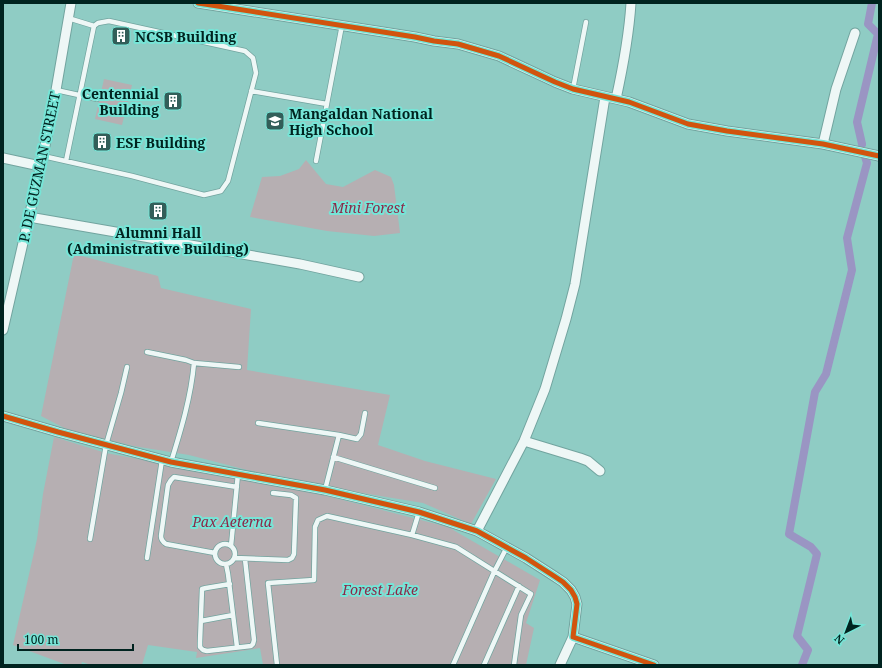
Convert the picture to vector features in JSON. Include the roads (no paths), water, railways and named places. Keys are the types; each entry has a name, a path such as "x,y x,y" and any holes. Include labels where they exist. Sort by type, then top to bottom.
{"street":[{"name":"P. DE GUZMAN STREET","path":"3,330 43,156 71,3"},
{"path":"198,3 458,44 499,56 573,89 644,107 688,124 727,131 823,144 879,156"},
{"path":"616,99 630,25 631,3"},
{"path":"823,144 836,89 855,33"},
{"path":"477,531 524,441 544,389 576,284 605,97"},
{"path":"3,158 40,166"},
{"path":"29,217 300,264 359,277"},
{"path":"3,416 162,460 325,490 419,512 477,531 526,558 563,582 571,590 577,604 573,637 560,665"},
{"path":"524,441 588,461 600,471"},
{"path":"573,637 654,665"}],"lane":[{"path":"68,18 94,26"},
{"path":"43,156 132,176 204,195 221,191 228,181 256,73 253,58 245,51 109,21 98,23 94,26 66,161"},
{"path":"573,89 586,22"},
{"path":"316,161 342,25"},
{"path":"56,90 97,99"},
{"path":"251,91 327,104"},
{"path":"147,352 194,363 239,367"},
{"path":"171,462 182,427 194,363"},
{"path":"90,540 106,445 127,367"},
{"path":"258,423 357,439 361,434 365,413"},
{"path":"325,490 339,436"},
{"path":"333,457 435,488"},
{"path":"147,558 162,460"},
{"path":"231,546 238,474"},
{"path":"215,553 166,544 162,541 161,536 168,485 174,477 237,487"},
{"path":"234,558 288,560 294,556 296,498 291,495 273,493"},
{"path":"412,535 419,512"},
{"path":"277,665 268,583 314,580 315,527 318,520 327,516 412,535 456,547 531,594 521,615 514,665"},
{"path":"228,544 231,546 235,552 234,558 229,563 222,564 217,560 215,553 216,550 221,545 228,544"},
{"path":"453,665 494,572 507,547"},
{"path":"230,584 202,589 200,647 202,650 207,651 251,646 254,643 245,559"},
{"path":"226,564 230,584 237,647"},
{"path":"484,665 519,586"},
{"path":"201,621 233,615"}],"waterway":[{"path":"862,144 857,122 878,34 868,24 872,3"},
{"path":"802,665 808,650 797,636 817,554 811,547 789,534 815,392 826,374 852,270 847,238 867,163 864,153"}],"place":[{"name":"NCSB Building","path":"121,36"},
{"name":"Centennial Building","path":"173,101"},
{"name":"Mangaldan National High School","path":"275,121"},
{"name":"ESF Building","path":"102,142"},
{"name":"Alumni Hall (Administrative Building)","path":"158,211"}],"park label":[{"name":"Mini Forest","path":"368,207"},
{"name":"Pax Aeterna","path":"232,521"},
{"name":"Forest Lake","path":"380,589"}]}
